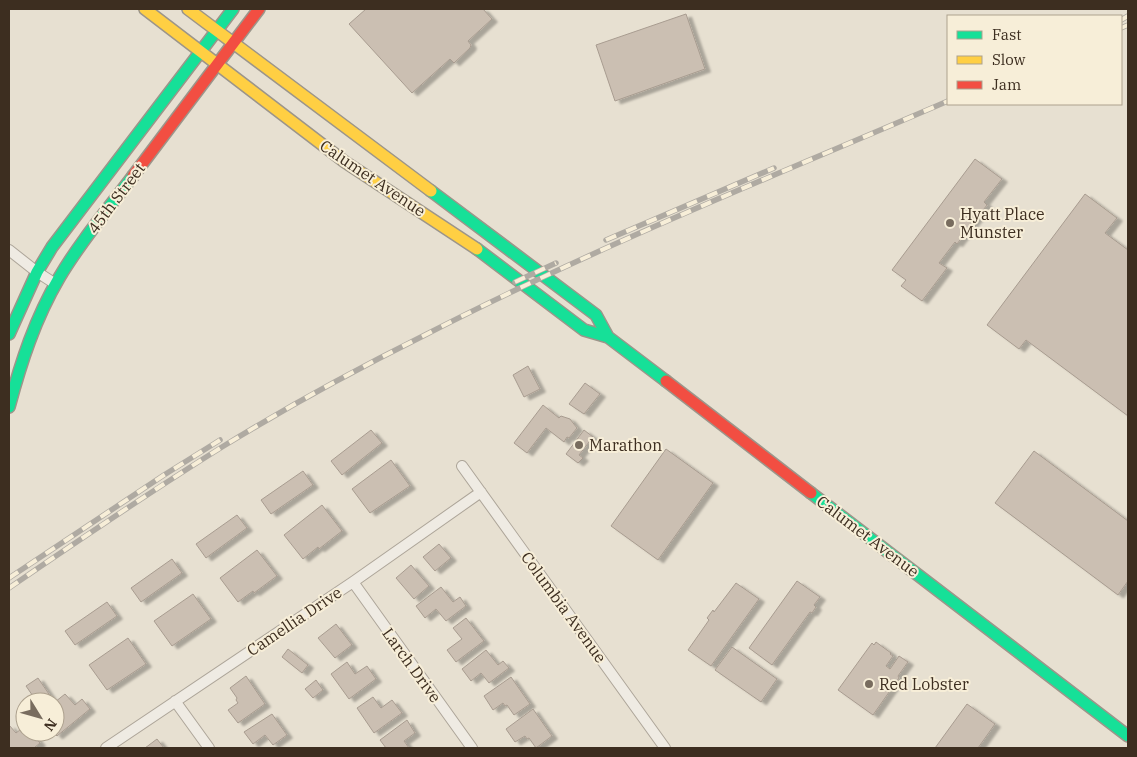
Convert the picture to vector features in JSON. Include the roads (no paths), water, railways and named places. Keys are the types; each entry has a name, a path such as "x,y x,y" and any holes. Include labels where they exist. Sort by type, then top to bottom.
{"main road":[{"name":"Calumet Avenue","path":"145,9 346,162 466,241 584,330 608,337 1128,736"},
{"name":"Calumet Avenue","path":"188,9 596,315 608,337"},
{"name":"45th Street","path":"9,334 37,272 52,247 233,9"},
{"name":"45th Street","path":"9,407 34,326 54,284 259,9"}],"street":[{"path":"9,250 54,284"},
{"name":"Columbia Avenue","path":"462,466 666,748"},
{"name":"Camellia Drive","path":"106,748 353,582 481,492"},
{"name":"Larch Drive","path":"353,582 472,748"},
{"path":"175,701 209,748"}],"railway":[{"path":"1122,19 1128,16"},
{"path":"1122,28 1128,25"},
{"path":"9,588 115,516 222,447 296,403 372,362 487,304 617,243 947,101"},
{"path":"606,240 774,168"},
{"path":"515,282 556,263"},
{"path":"9,578 220,440"}],"place":[{"name":"Hyatt Place Munster","path":"950,223"},
{"name":"Marathon","path":"579,445"},
{"name":"Red Lobster","path":"869,684"}]}
